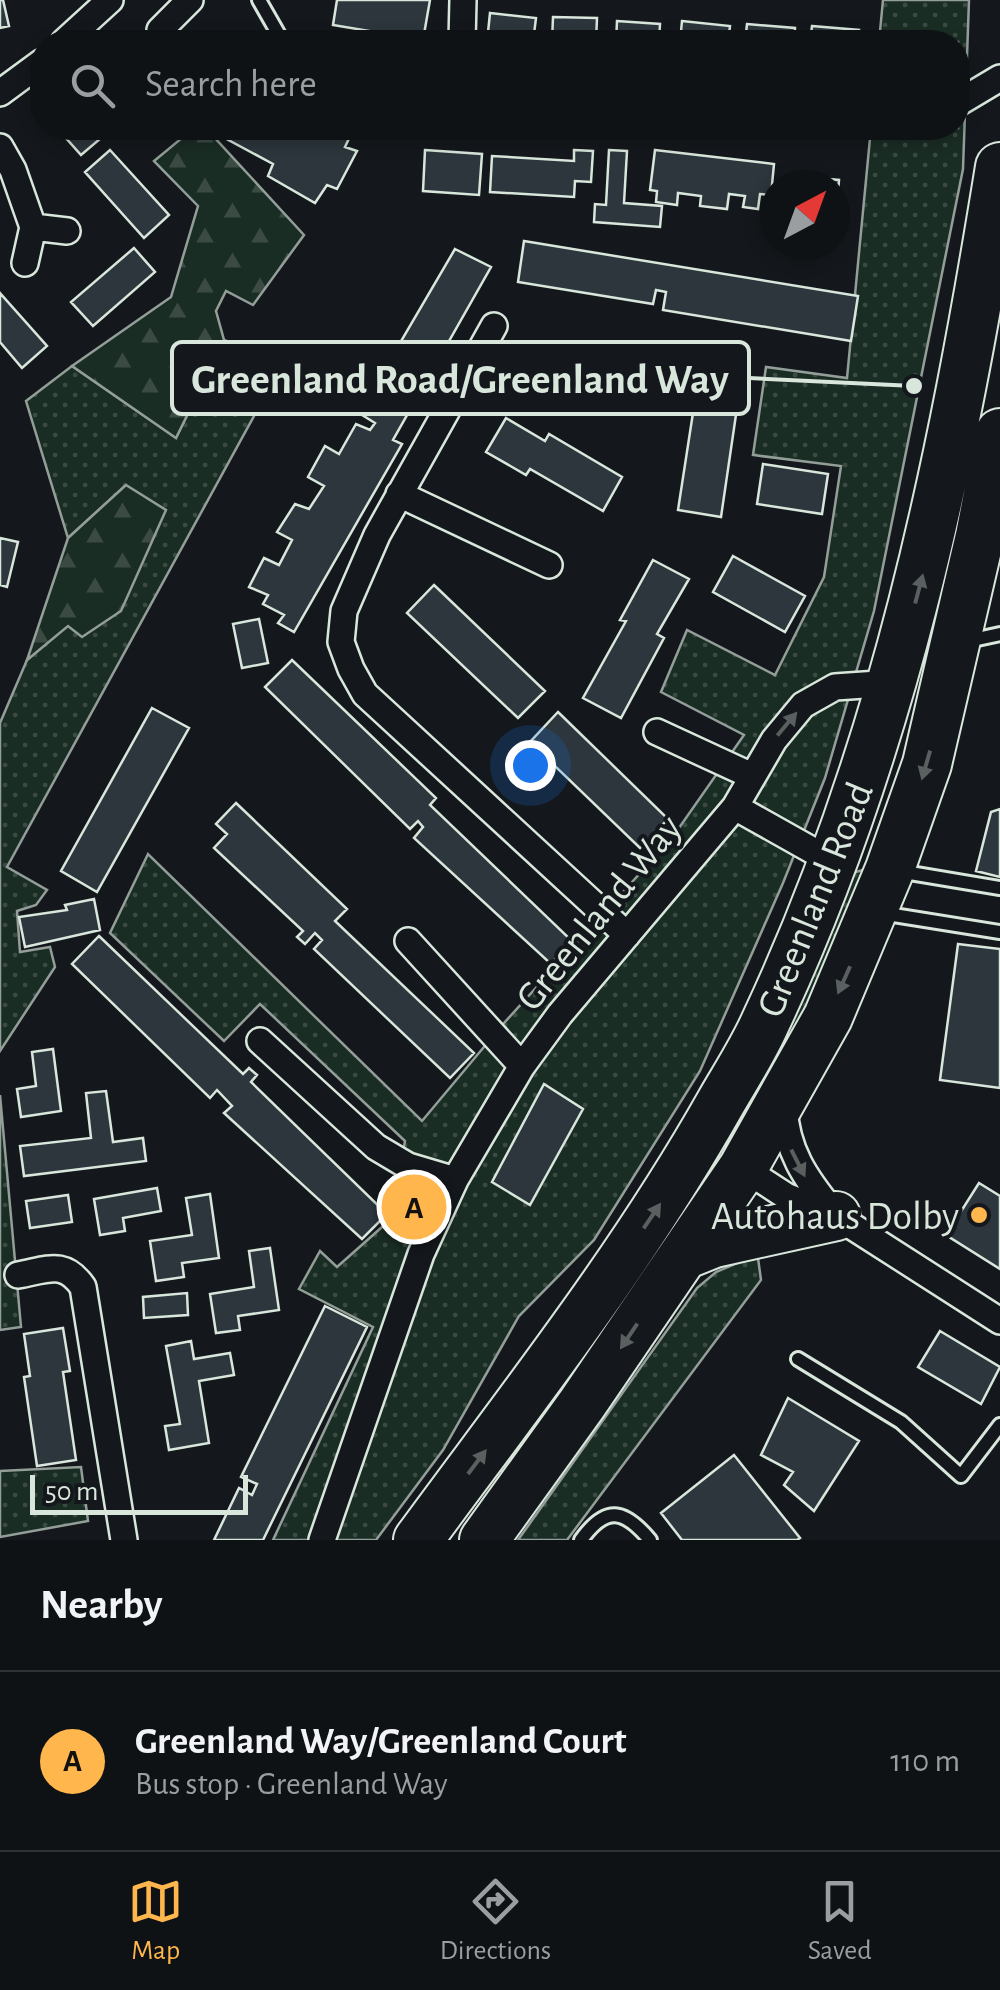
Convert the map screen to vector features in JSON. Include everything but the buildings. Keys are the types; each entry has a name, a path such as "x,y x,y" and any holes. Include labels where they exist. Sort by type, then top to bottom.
{"highway":[{"name":"Greenland Road","path":"418,1540 607,1283 682,1170 764,1025 833,862 893,683 946,470 1000,168"},
{"name":"Greenland Road","path":"484,1540 743,1168 828,1017 907,826 939,718 978,638 999,449"},
{"path":"833,862 907,826"},
{"path":"717,1110 726,1141 743,1168"},
{"path":"684,1255 714,1244 836,1216"}],"street":[{"path":"77,30 110,0"},
{"path":"160,30 190,0"},
{"path":"462,30 463,0"},
{"path":"0,93 30,71"},
{"path":"970,96 1000,78"},
{"path":"0,147 13,170 33,227 25,263"},
{"path":"33,227 67,231"},
{"path":"494,326 398,494 361,568 344,612 341,642 350,669 365,694 628,935"},
{"path":"398,494 549,565"},
{"name":"Greenland Way","path":"322,1540 421,1254 455,1180 522,1066 560,1014 735,806 774,740 802,705 835,687 893,683"},
{"path":"657,732 752,776"},
{"name":"Greenland Way","path":"735,806 833,862"},
{"name":"Greenland Way","path":"408,941 522,1066"},
{"path":"260,1041 376,1147 408,1166 455,1180"},
{"path":"783,1100 792,1155 836,1216"},
{"path":"743,1168 786,1196 836,1216 1000,1322"},
{"path":"18,1275 60,1267 74,1274 82,1287 124,1540"}],"lane":[{"path":"259,0 276,30"},
{"path":"882,891 1000,888"},
{"path":"882,891 1000,932"},
{"path":"798,1359 901,1422 961,1476 1000,1425"},
{"path":"580,1540 591,1525 606,1515 631,1519 650,1540"}],"green space":[{"path":"883,0 969,0 968,30 880,30"},
{"path":"179,140 217,140 304,235 253,305 226,291 216,311 224,340 176,438 72,366 171,297 198,206 154,161"},
{"path":"870,140 964,140 963,169 874,611 825,778 700,1071 594,1240 519,1316 443,1450 376,1540 273,1540 373,1327 299,1289 320,1251 337,1267 391,1219 405,1141 260,1004 224,1041 110,933 148,854 422,1121 504,1023 672,838 744,735 661,692 687,630 775,675 824,577 841,466 753,455 766,367 847,378"},
{"path":"224,340 274,361 277,374 7,867 47,890 36,905 17,911 20,952 50,947 55,967 0,1051 0,723 27,660 68,625 126,485 68,538 26,401 72,366 176,438"},
{"path":"126,485 166,510 121,611 82,637 68,626 27,660 68,538"},
{"path":"866,869 816,989 741,1126 744,1098 849,874"},
{"path":"0,1095 21,1327 0,1330"},
{"path":"692,1185 701,1192 505,1474 496,1466"},
{"path":"758,1258 761,1280 567,1540 518,1540 697,1288 716,1272"},
{"path":"81,1467 88,1521 0,1537 0,1471"}],"place":[{"name":"Greenland Road/Greenland Way","path":"914,386"},
{"name":"Greenland Way/Greenland Court","path":"414,1207"},
{"name":"Autohaus Dolby","path":"979,1215"}]}
